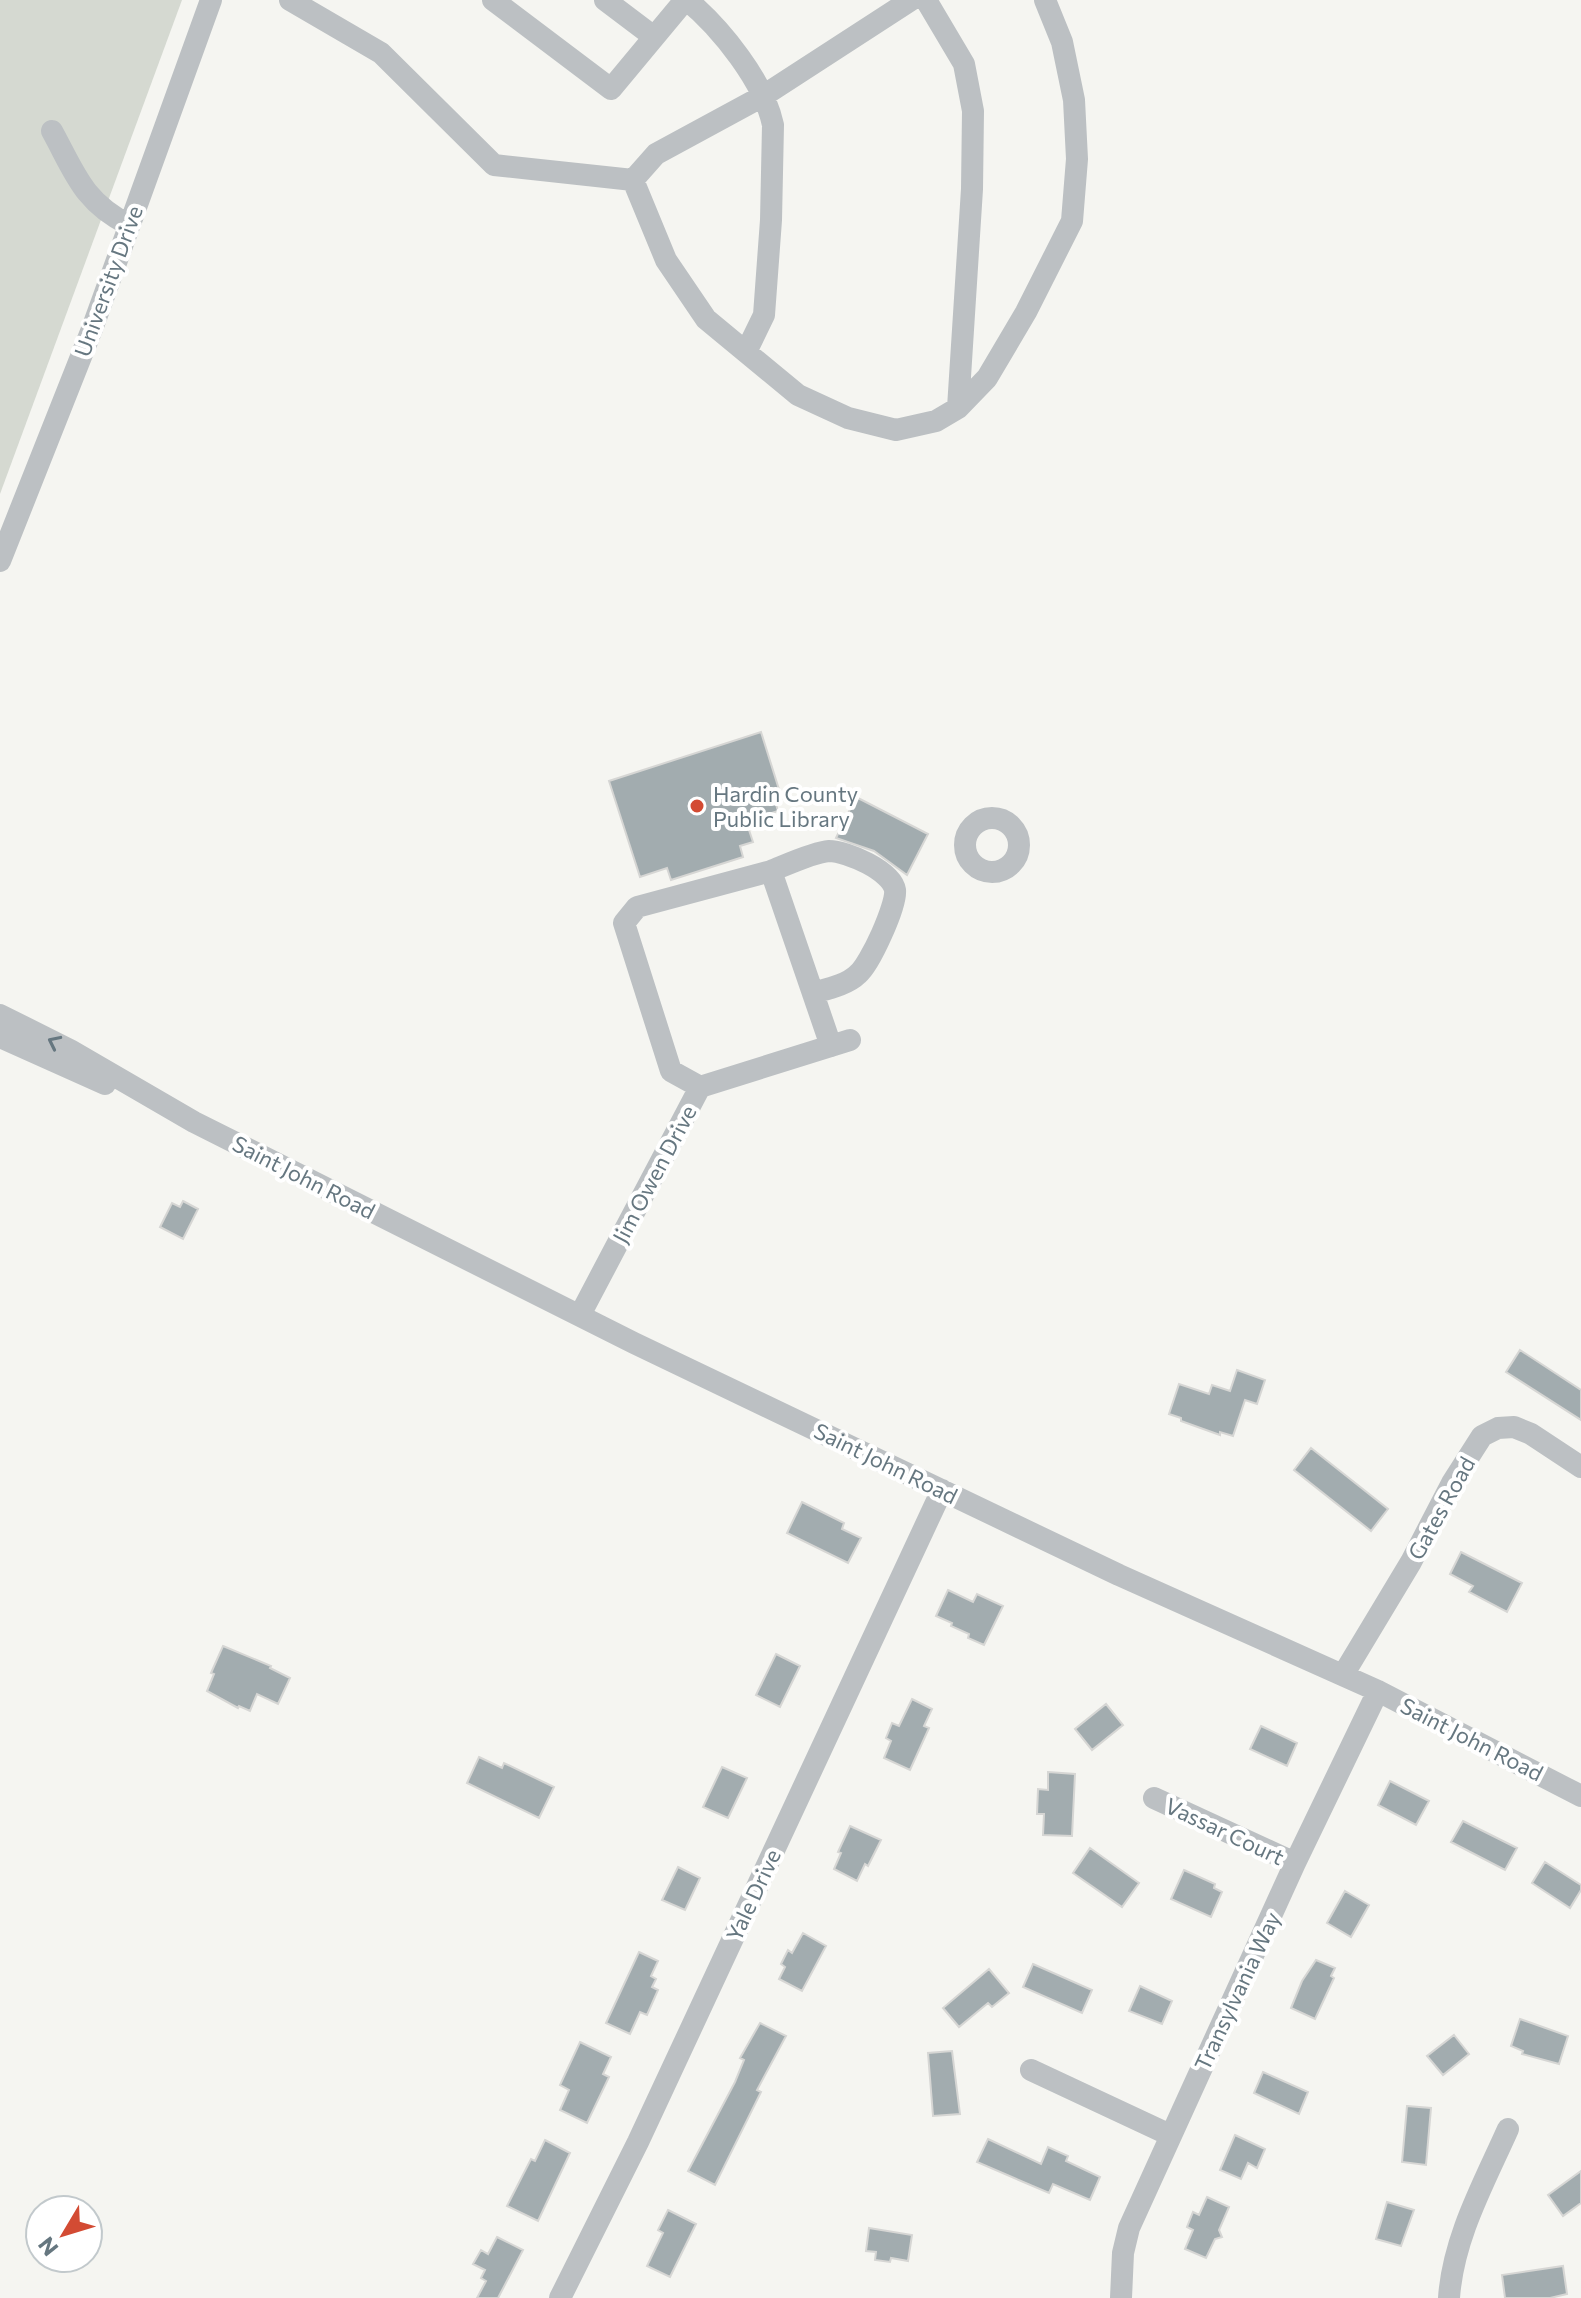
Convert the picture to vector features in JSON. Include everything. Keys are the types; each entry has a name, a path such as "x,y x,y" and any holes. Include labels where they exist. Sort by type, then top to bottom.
{"street":[{"path":"290,0 381,53 494,165 633,180"},
{"path":"493,0 611,89 686,0 729,42 763,96 773,125 771,220 764,315 746,352"},
{"path":"605,0 654,37"},
{"path":"633,180 656,154 763,96 911,0"},
{"path":"926,0 964,64 973,111 972,189 958,408"},
{"path":"633,180 666,260 706,319 798,395 848,418 896,430 936,421 958,408 987,378 1026,312 1072,221 1077,159 1074,100 1062,42 1045,0"},
{"name":"University Drive","path":"0,561 92,329 210,1"},
{"path":"52,131 84,191 99,207 129,225"},
{"path":"700,1087 671,1071 624,923 637,907 771,871 828,851 851,856 885,873 895,888 894,905 859,974 844,983 813,993 771,871"},
{"name":"Jim Owen Drive","path":"580,1315 700,1087 841,1043 813,993"},
{"name":"Saint John Road","path":"0,1015 70,1050 194,1122"},
{"name":"Saint John Road","path":"0,1037 194,1122 580,1315 942,1490 1119,1575 1378,1691 1581,1796"},
{"name":"Gates Road","path":"1343,1675 1482,1436 1498,1428 1514,1427 1531,1434 1581,1467"},
{"name":"Yale Drive","path":"560,2298 638,2142 942,1490"},
{"name":"Transylvania Way","path":"1121,2298 1123,2253 1129,2228 1295,1863 1378,1691"},
{"name":"Vassar Court","path":"1154,1798 1295,1863"},
{"path":"1031,2070 1170,2135"},
{"path":"1449,2298 1451,2268 1460,2240 1508,2129"}],"shaded area":[{"path":"0,0 182,0 0,494"}],"building":[{"name":"Hardin County Public Library","path":"761,732 782,799 775,801 778,811 746,821 753,842 740,846 743,857 671,880 667,868 640,877 609,781"},
{"path":"856,797 928,834 907,875 874,851 836,838"},
{"path":"183,1201 198,1209 183,1239 160,1227 172,1203 180,1207"},
{"path":"1520,1350 1581,1390 1581,1420 1506,1372"},
{"path":"1237,1370 1265,1380 1257,1404 1245,1400 1233,1436 1220,1432 1220,1435 1169,1414 1179,1384 1209,1394 1212,1385 1230,1391"},
{"path":"1311,1448 1388,1509 1371,1531 1294,1470"},
{"path":"802,1502 844,1523 842,1529 861,1538 848,1563 787,1533"},
{"path":"1461,1552 1522,1583 1507,1612 1469,1592 1473,1586 1450,1574"},
{"path":"948,1590 973,1602 977,1594 1003,1606 984,1645 936,1616"},
{"path":"223,1646 271,1666 290,1678 278,1704 257,1694 250,1711 207,1691"},
{"path":"776,1654 800,1666 780,1707 756,1695"},
{"path":"912,1699 932,1709 924,1726 929,1728 910,1770 884,1758 891,1741 886,1738 892,1723 899,1726"},
{"path":"1106,1704 1123,1725 1092,1750 1075,1729"},
{"path":"1261,1726 1297,1743 1287,1766 1250,1749"},
{"path":"479,1757 502,1768 504,1763 554,1787 539,1818 467,1783"},
{"path":"722,1767 747,1778 728,1818 703,1807"},
{"path":"1048,1772 1075,1774 1072,1836 1043,1835 1044,1814 1037,1814 1038,1789 1048,1790"},
{"path":"1390,1781 1429,1801 1416,1825 1378,1805"},
{"path":"1463,1821 1517,1848 1505,1870 1451,1842"},
{"path":"850,1826 881,1840 857,1881 834,1869"},
{"path":"1090,1848 1139,1883 1122,1907 1073,1873"},
{"path":"1545,1862 1581,1885 1570,1908 1532,1883"},
{"path":"678,1867 700,1878 685,1910 662,1900"},
{"path":"1184,1870 1215,1884 1214,1888 1222,1892 1211,1917 1171,1899"},
{"path":"1345,1891 1369,1905 1351,1937 1327,1923"},
{"path":"803,1933 826,1946 802,1991 779,1979 785,1967 781,1964 788,1950 792,1953"},
{"path":"639,1952 658,1961 651,1976 656,1979 652,1987 658,1990 647,2015 640,2012 630,2034 606,2023"},
{"path":"1316,1960 1335,1968 1331,1976 1334,1978 1315,2019 1291,2008 1302,1981"},
{"path":"1033,1964 1092,1990 1082,2013 1023,1987"},
{"path":"989,1969 1009,1993 992,2007 988,2003 959,2027 943,2008"},
{"path":"1140,1986 1172,2001 1162,2024 1129,2011"},
{"path":"1520,2019 1568,2036 1559,2064 1522,2054 1523,2051 1511,2046"},
{"path":"760,2023 786,2036 757,2090 761,2092 715,2185 688,2171 735,2082 744,2060 740,2058"},
{"path":"1454,2035 1469,2054 1443,2075 1427,2056"},
{"path":"580,2042 611,2057 603,2074 609,2077 587,2123 560,2110 569,2090 560,2085"},
{"path":"952,2051 960,2114 933,2116 928,2053"},
{"path":"1263,2072 1308,2092 1299,2114 1254,2093"},
{"path":"1407,2106 1431,2108 1426,2165 1402,2162"},
{"path":"1235,2135 1265,2149 1257,2168 1248,2163 1241,2179 1220,2170"},
{"path":"988,2139 1041,2164 1048,2147 1068,2156 1066,2161 1100,2177 1090,2200 1053,2184 1049,2193 977,2162"},
{"path":"545,2140 570,2153 538,2221 507,2206 531,2159 535,2161"},
{"path":"1581,2171 1581,2203 1563,2216 1548,2195"},
{"path":"1207,2197 1229,2207 1219,2230 1222,2237 1215,2239 1206,2258 1185,2249 1193,2230 1187,2227 1193,2212 1199,2215"},
{"path":"1387,2202 1414,2210 1401,2246 1376,2239"},
{"path":"668,2210 696,2224 670,2277 647,2266 663,2233 658,2230"},
{"path":"869,2228 912,2235 908,2261 891,2258 890,2262 875,2260 876,2252 866,2251"},
{"path":"497,2237 523,2250 498,2298 477,2298 486,2281 481,2278 485,2270 473,2264 481,2250 488,2254"},
{"path":"1563,2266 1567,2294 1550,2298 1505,2298 1502,2275"}],"place":[{"name":"Hardin County Public Library","path":"697,806"}]}
